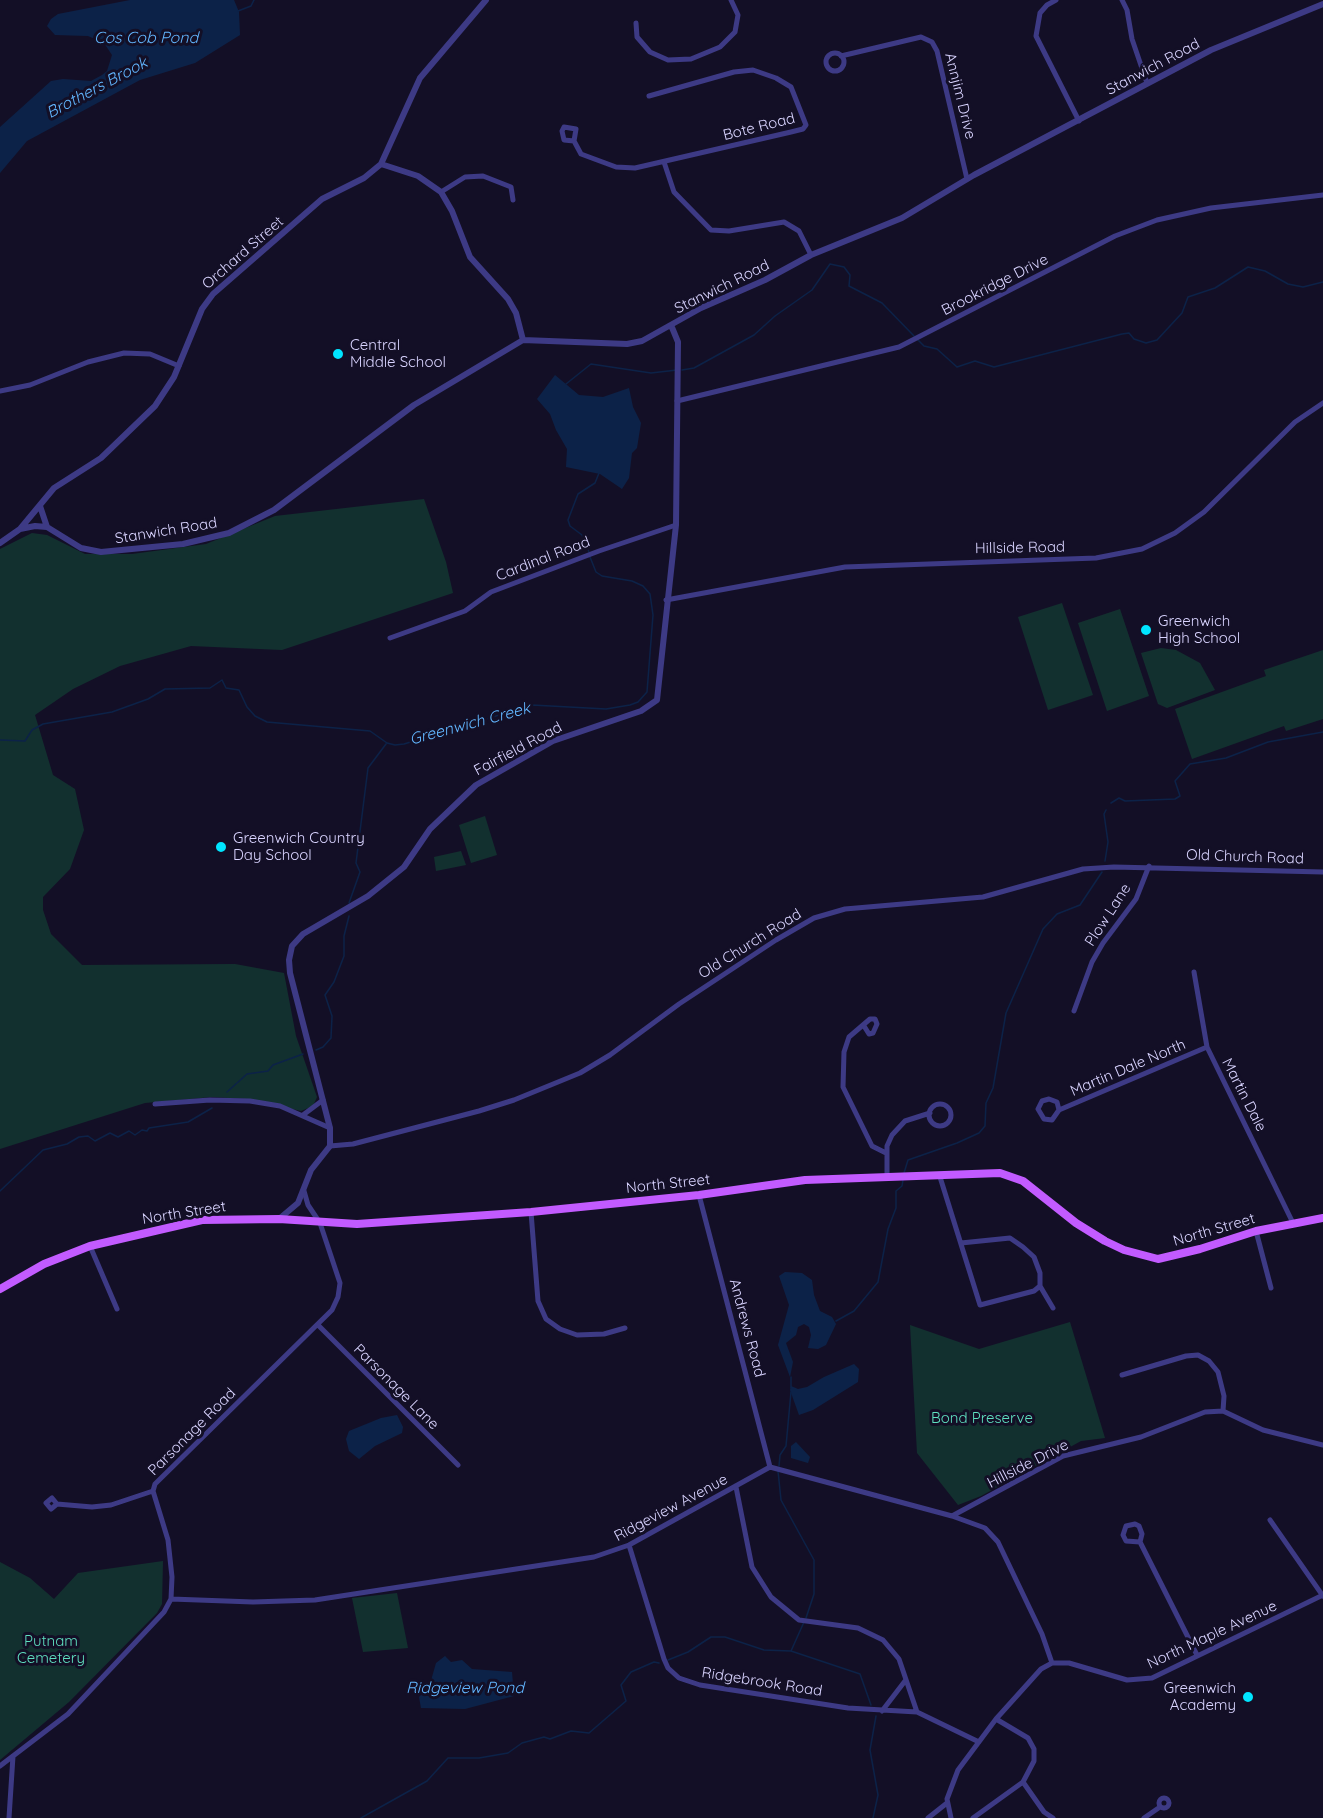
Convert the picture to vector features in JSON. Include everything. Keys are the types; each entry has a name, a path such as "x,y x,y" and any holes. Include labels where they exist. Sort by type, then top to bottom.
{"main road":[{"name":"North Street","path":"0,1289 44,1264 90,1246 202,1220 279,1219 357,1224 531,1212 699,1195 805,1180 940,1177 1000,1173 1023,1181 1076,1223 1105,1241 1143,1256 1158,1259 1176,1256 1256,1231 1323,1218"}],"street":[{"name":"Orchard Street","path":"20,529 56,486 101,458 140,423 160,400 179,366 202,309 213,294 322,199 364,178 381,164 420,78 486,0"},
{"path":"636,23 637,37 650,52 668,60 691,59 720,47 735,32 738,15 731,0"},
{"path":"1056,0 1040,13 1036,36 1079,121"},
{"path":"1122,0 1128,10 1132,39 1147,82"},
{"name":"Stanwich Road","path":"47,527 81,548 100,552 190,543 229,533 279,506 409,408 523,340 635,344 811,255 894,222 1147,82 1232,39 1323,4"},
{"name":"Annjim Drive","path":"841,56 921,37 932,42 937,51 967,180"},
{"name":"Bote Road","path":"574,141 581,154 616,167 635,168 803,129 806,125 791,87 776,78 753,70 734,72 649,96"},
{"path":"664,162 674,192 711,230 729,231 784,222 791,224 799,231 811,255"},
{"path":"381,164 418,176 441,192 452,211 470,257 512,306 523,340"},
{"path":"441,192 465,177 483,176 511,187 513,200"},
{"name":"Brookridge Drive","path":"677,401 895,349 1137,227 1210,208 1323,195"},
{"name":"Fairfield Road","path":"330,1146 330,1128 290,973 289,960 292,946 303,934 368,896 404,867 430,829 476,785 553,741 650,706 659,692 666,600 676,525 678,356 677,339 671,325"},
{"path":"0,391 30,385 96,359 124,353 150,354 179,366"},
{"name":"Hillside Road","path":"666,600 845,567 1096,558 1142,549 1175,533 1198,517 1295,422 1323,403"},
{"path":"0,543 20,529 47,527 40,505"},
{"name":"Cardinal Road","path":"390,638 465,611 490,592 589,554 676,525"},
{"name":"Old Church Road","path":"330,1146 353,1144 479,1111 514,1100 580,1073 610,1055 679,1004 776,940 814,918 845,909 983,897 1083,869 1149,866 1323,872"},
{"name":"Plow Lane","path":"1074,1011 1092,962 1103,943 1136,899 1149,866"},
{"name":"Martin Dale","path":"1194,972 1207,1047 1293,1223"},
{"path":"864,1026 849,1037 844,1052 843,1087 872,1146 886,1153"},
{"name":"Martin Dale North","path":"1059,1110 1057,1102 1049,1099 1042,1101 1038,1109 1041,1116 1048,1120 1056,1118 1059,1110 1207,1047"},
{"path":"155,1104 210,1100 250,1101 280,1106 330,1128"},
{"path":"303,1115 323,1100"},
{"path":"887,1178 888,1140 901,1125 910,1119 930,1113 933,1107 943,1104 949,1108 951,1114 949,1121 940,1126 933,1123 930,1113"},
{"path":"279,1219 298,1203 311,1170 330,1146"},
{"path":"940,1177 980,1305 1034,1291 1040,1286"},
{"path":"304,1191 308,1205 320,1223"},
{"name":"Andrews Road","path":"699,1195 775,1468"},
{"path":"531,1212 538,1301 546,1319 560,1329 577,1335 604,1334 625,1328"},
{"name":"Parsonage Road","path":"171,1599 168,1540 153,1491 160,1477 332,1310 338,1297 340,1283 320,1223"},
{"path":"1256,1231 1271,1288"},
{"path":"961,1243 1010,1238 1034,1257 1040,1273 1040,1286 1053,1308"},
{"path":"90,1246 117,1309"},
{"name":"Parsonage Lane","path":"318,1325 458,1465"},
{"path":"1122,1375 1186,1356 1198,1355 1209,1361 1218,1372 1224,1396 1223,1411 1263,1430 1323,1445"},
{"name":"Hillside Drive","path":"952,1516 1064,1456 1141,1437 1205,1412 1223,1411"},
{"path":"775,1468 952,1516 985,1528 998,1542 1042,1634 1052,1663 1041,1669 996,1719 955,1777 946,1803 928,1818"},
{"name":"Ridgeview Avenue","path":"171,1599 253,1602 315,1600 608,1554 775,1468"},
{"path":"736,1487 752,1567 771,1597 799,1620 807,1623 858,1628 883,1640 895,1651 917,1712"},
{"path":"57,1504 92,1508 111,1505 153,1491"},
{"path":"1270,1520 1323,1596"},
{"path":"1140,1542 1197,1656"},
{"name":"Ridgebrook Road","path":"629,1545 664,1659 679,1678 711,1687 848,1708 917,1712 979,1742"},
{"name":"North Maple Avenue","path":"1052,1663 1069,1663 1127,1680 1152,1678 1323,1596"},
{"path":"0,1766 68,1714 90,1694 164,1612 171,1599"},
{"path":"882,1710 905,1681"},
{"path":"974,1818 1023,1782 1034,1761 1034,1749 1028,1738 996,1719"},
{"path":"9,1818 14,1756"},
{"path":"1023,1782 1044,1812 1053,1818"},
{"path":"946,1803 951,1818"},
{"path":"1144,1818 1160,1807"}],"green space":[{"path":"424,499 446,562 453,593 282,650 191,646 120,666 73,689 35,715 53,775 75,789 84,830 70,869 43,897 43,910 51,934 82,965 235,964 284,973 296,1036 317,1097 313,1106 301,1111 247,1099 212,1097 145,1103 0,1149 0,549 32,533 47,535 85,554 132,554 206,544 275,516"},
{"path":"1062,603 1093,695 1048,710 1018,617"},
{"path":"1120,609 1149,696 1107,711 1078,623"},
{"path":"1161,648 1176,650 1200,663 1215,690 1167,708 1158,704 1141,653"},
{"path":"1323,650 1323,719 1286,731 1284,726 1192,759 1175,709 1266,676 1264,670"},
{"path":"485,816 497,855 471,863 459,825"},
{"path":"461,851 466,865 436,871 434,857"},
{"name":"Bond Preserve","path":"1070,1322 1105,1438 1081,1441 981,1496 958,1505 917,1453 910,1325 979,1349"},
{"name":"Putnam Cemetery","path":"163,1561 162,1604 157,1613 69,1702 0,1760 0,1562 30,1578 54,1599 78,1573"},
{"path":"397,1593 408,1648 363,1652 352,1598"}],"water":[{"name":"Cos Cob Pond","path":"130,0 234,0 239,12 240,35 195,63 140,80 27,141 0,173 0,127 51,81 63,79 91,81 107,71 112,55 104,43 88,36 55,35 47,26 51,19 58,14"},
{"path":"555,375 579,395 603,397 629,388 633,407 641,423 637,448 632,453 629,478 622,489 600,474 566,467 567,449 550,414 537,399"},
{"path":"785,1272 802,1273 812,1280 814,1295 820,1311 832,1317 836,1324 826,1345 818,1349 808,1348 811,1335 809,1327 804,1324 798,1327 796,1335 786,1343 793,1362 790,1377 778,1345 789,1305 779,1276"},
{"path":"854,1364 859,1369 858,1382 813,1410 799,1415 790,1390 791,1386 798,1389 807,1387"},
{"path":"397,1415 403,1427 402,1433 375,1446 359,1459 349,1451 346,1439 349,1431 381,1418"},
{"path":"796,1442 810,1457 808,1463 791,1458 791,1446"},
{"name":"Ridgeview Pond","path":"445,1656 451,1662 462,1660 472,1669 512,1672 514,1696 465,1709 421,1708 419,1697 430,1684 436,1663"}],"waterway":[{"name":"Brothers Brook","path":"238,11 251,6 254,0"},
{"name":"Greenwich Creek","path":"682,370 694,368 754,335 775,316 812,290 830,264 844,267 850,275 849,286 882,303 914,336"},
{"name":"Greenwich Creek","path":"917,339 924,346 937,349 957,367 975,361 994,367 1122,334 1129,333 1134,339 1146,343 1157,340 1182,313 1188,297 1215,288 1248,267 1265,271 1288,284 1303,287 1323,282"},
{"name":"Greenwich Creek","path":"566,384 591,364 651,373 677,370"},
{"name":"Greenwich Creek","path":"589,552 582,535 570,526 568,520 578,494 595,483 599,473"},
{"name":"Greenwich Creek","path":"0,740 25,741 32,730 43,724 112,712 148,699 165,689 210,688 222,680 226,688 239,690 247,707 255,716 267,722 370,731 387,743 395,745 532,705 606,709 630,705 638,702 647,692 653,615 650,594 643,586 632,581 602,576 596,572 590,557"},
{"path":"1111,803 1119,798 1125,801 1175,799 1180,796 1175,781 1190,764 1226,758 1268,742 1323,732"},
{"path":"349,903 360,872 356,863 368,768 386,744"},
{"path":"1105,861 1108,842 1104,814 1106,810"},
{"path":"904,1173 908,1160 957,1143 979,1133 985,1126 986,1103 993,1088 1006,1013 1043,929 1057,914 1080,905 1102,872"},
{"path":"316,1050 323,1047 331,1038 332,1016 325,995 334,982 344,956 344,936 349,916"},
{"path":"227,1092 247,1074 268,1071 273,1065 303,1054"},
{"path":"0,1191 43,1150 67,1144 79,1137 88,1136 95,1141 110,1133 118,1137 129,1131 135,1135 149,1128 188,1122 212,1108"},
{"path":"836,1321 854,1311 878,1282 888,1229 896,1208 896,1191 902,1186 903,1180"},
{"path":"791,1377 791,1388"},
{"path":"779,1466 780,1455 786,1446 791,1392"},
{"path":"778,1471 781,1500 814,1560 814,1594 806,1618"},
{"path":"791,1651 804,1622"},
{"path":"668,1660 688,1652 711,1637 725,1637 764,1650 791,1651 860,1674 871,1705"},
{"path":"361,1818 427,1781 448,1758 479,1758 508,1753 522,1743 544,1737 550,1739 571,1731 589,1733 626,1701 621,1685 631,1672 654,1662 659,1663"},
{"path":"873,1818 878,1795 870,1750 876,1716"}],"place":[{"name":"Central Middle School","path":"338,354"},
{"name":"Greenwich High School","path":"1146,630"},
{"name":"Greenwich Country Day School","path":"221,847"},
{"name":"Greenwich Academy","path":"1248,1697"}]}
